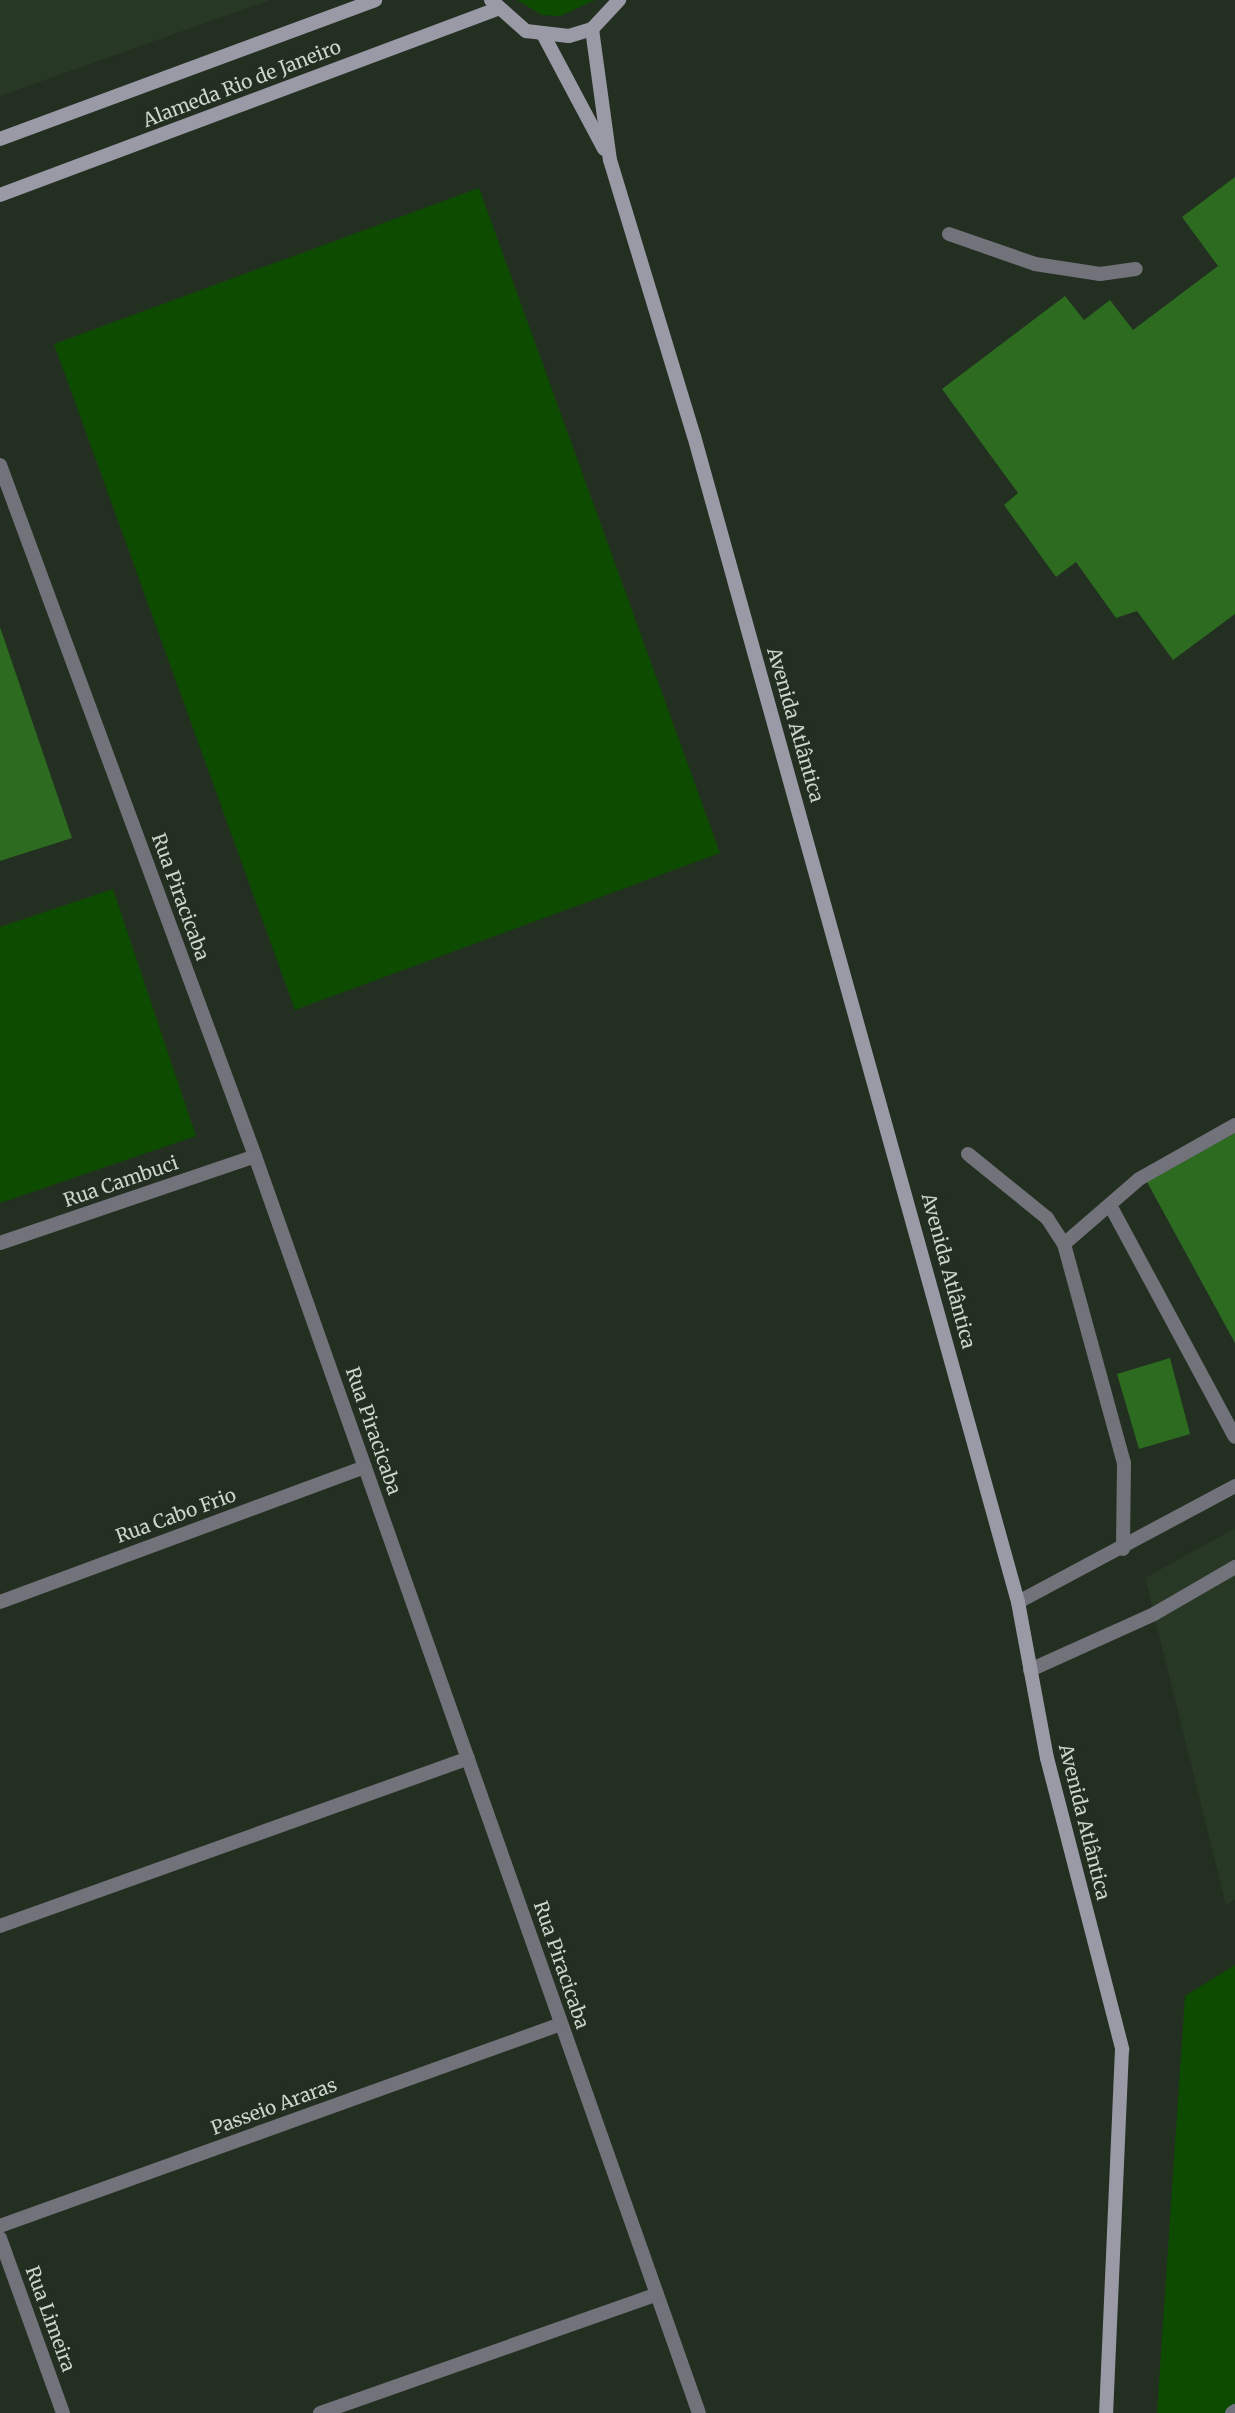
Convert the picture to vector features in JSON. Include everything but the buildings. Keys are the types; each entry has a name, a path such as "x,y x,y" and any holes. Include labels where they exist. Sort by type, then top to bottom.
{"street":[{"name":"Alameda Rio de Janeiro","path":"0,139 375,0"},
{"path":"494,5 544,36 592,29 619,0"},
{"name":"Alameda Rio de Janeiro","path":"0,195 494,5"},
{"name":"Avenida Atlântica","path":"592,29 610,160 698,449 1018,1602 1047,1758 1122,2049 1106,2413"},
{"name":"Avenida Atlântica","path":"544,36 610,160"},
{"path":"949,234 1035,264 1100,274 1136,269"},
{"name":"Rua Piracicaba","path":"0,465 255,1156 699,2413"},
{"path":"1064,1244 1111,1207 1139,1179 1235,1125"},
{"path":"968,1154 1047,1218 1064,1244 1124,1463 1123,1549"},
{"name":"Rua Cambuci","path":"0,1243 255,1156"},
{"path":"1111,1207 1235,1437"},
{"name":"Rua Cabo Frio","path":"0,1602 365,1467"},
{"path":"1018,1602 1123,1549 1235,1486"},
{"path":"1031,1670 1154,1614 1235,1567"},
{"path":"0,1926 468,1758"},
{"name":"Passeio Araras","path":"0,2226 561,2024"},
{"name":"Rua Limeira","path":"0,2238 63,2413"},
{"path":"320,2413 657,2294"}],"shaded area":[{"path":"0,0 270,0 0,96"},
{"path":"1235,1528 1235,1900 1226,1905 1145,1578"}],"green space":[{"path":"517,0 595,0 560,16 542,15"},
{"path":"479,188 720,853 295,1010 54,344"},
{"path":"113,889 196,1136 0,1203 0,927"},
{"path":"1235,1965 1235,2413 1157,2413 1185,1996"}]}
